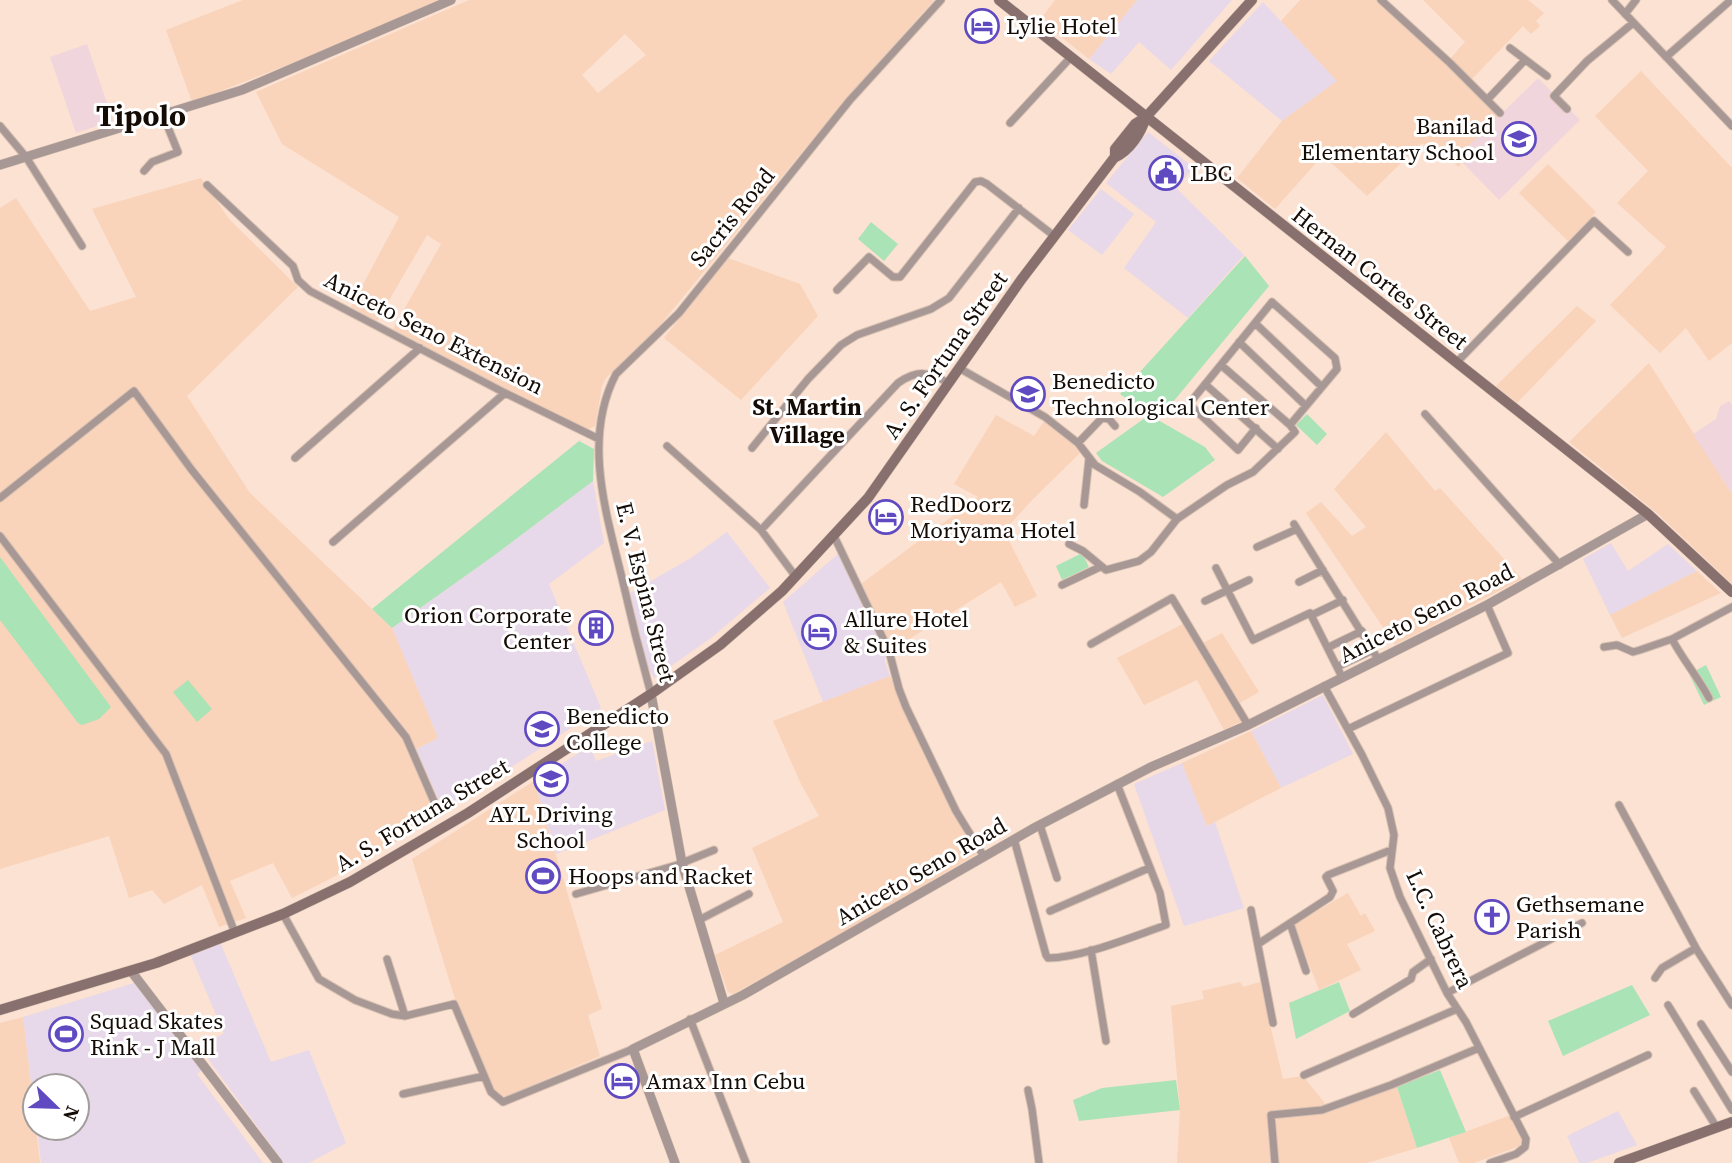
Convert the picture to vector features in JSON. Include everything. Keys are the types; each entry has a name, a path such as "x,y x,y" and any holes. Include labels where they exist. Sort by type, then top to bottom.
{"main road":[{"name":"Hernan Cortes Street","path":"999,0 1648,514 1732,592"},
{"name":"A. S. Fortuna Street","path":"0,1010 131,971 283,914 350,883 395,858 650,694 741,628 796,577 868,498 1053,235 1115,157 1115,149 1135,124 1146,117 1252,0"},
{"path":"1619,1163 1732,1122"}],"street":[{"path":"0,165 242,90 451,0"},
{"name":"Sacris Road","path":"600,476 599,439 607,394 616,374 679,313 850,100 941,0"},
{"path":"1381,0 1500,113"},
{"path":"1612,0 1732,126"},
{"path":"1625,14 1636,0"},
{"path":"1666,57 1731,0"},
{"path":"1567,109 1554,96 1587,61 1633,23"},
{"path":"1510,48 1547,76"},
{"path":"1010,123 1071,57"},
{"path":"1487,100 1524,61"},
{"path":"144,171 152,162 178,152 163,115"},
{"path":"0,127 26,157 82,246"},
{"path":"836,290 869,257 893,277 900,277 975,182 988,184 1053,235"},
{"name":"Aniceto Seno Extension","path":"207,185 293,265 298,280 310,291 599,439"},
{"path":"751,448 807,379 841,345 858,335 931,309 949,298 1019,208"},
{"path":"1456,363 1594,221 1628,251"},
{"path":"1256,428 1238,450 1189,404 1272,302 1335,358 1337,369 1290,425"},
{"path":"1255,323 1322,387"},
{"path":"1239,342 1306,407"},
{"path":"295,458 420,348"},
{"path":"1069,544 1083,551 1106,570 1139,561 1151,552 1177,519 1227,485 1253,472 1295,432 1221,365"},
{"path":"959,368 1045,417 1078,443 1095,465 1140,492 1177,519"},
{"path":"761,530 898,383 924,372 948,383"},
{"path":"1205,384 1278,449"},
{"path":"0,498 134,391 200,479 406,737 436,806"},
{"path":"333,542 505,393"},
{"path":"1425,414 1560,565"},
{"path":"1078,443 1102,418 1109,419 1115,426"},
{"path":"667,446 761,530 796,577"},
{"path":"1084,505 1090,459"},
{"name":"E. V. Espina Street","path":"600,476 635,641 650,694 682,863 724,1003"},
{"name":"Aniceto Seno Road","path":"283,914 323,983 355,1000 405,1016 454,1004 491,1092 503,1102 508,1101 633,1049 743,995 983,855 1117,784 1342,677 1376,655 1487,606 1648,514"},
{"path":"1257,547 1295,527 1324,570 1376,655 1337,667"},
{"path":"0,536 166,754 235,933"},
{"path":"834,536 889,651 906,707 956,811 983,855"},
{"path":"1062,585 1100,567"},
{"path":"1216,568 1253,640 1310,613 1342,677"},
{"path":"1299,582 1324,570"},
{"path":"1205,601 1249,580"},
{"path":"1091,644 1172,598 1248,724"},
{"path":"1314,614 1343,600"},
{"path":"1348,729 1508,653 1487,606"},
{"path":"1604,647 1617,645 1635,652 1672,639 1732,607"},
{"path":"1329,647 1362,631"},
{"path":"1672,639 1709,698"},
{"name":"L.C. Cabrera","path":"1324,686 1388,808 1393,826 1390,868 1400,897 1447,993 1526,1139 1525,1147 1516,1154 1490,1163"},
{"path":"1014,839 1046,955 1051,958 1091,950 1166,925 1160,893 1117,784"},
{"path":"1619,805 1696,948 1732,1005"},
{"path":"1041,825 1057,878"},
{"path":"576,894 682,863 714,850"},
{"path":"1258,944 1330,897 1332,891 1326,877 1328,875 1391,850"},
{"path":"1050,911 1149,868"},
{"path":"699,920 749,894"},
{"path":"1251,910 1273,1023"},
{"path":"1290,923 1306,971"},
{"path":"1447,993 1583,923"},
{"path":"1655,978 1662,968 1696,948"},
{"path":"1091,950 1106,1041"},
{"path":"387,959 405,1016"},
{"path":"1353,1014 1410,979 1413,972 1431,959"},
{"path":"131,971 278,1163"},
{"path":"1668,1005 1732,1110"},
{"path":"1304,1075 1457,1009"},
{"path":"690,1019 746,1163"},
{"path":"1701,1024 1732,1072"},
{"path":"1275,1163 1271,1115 1322,1110 1391,1086 1479,1048"},
{"path":"633,1049 675,1163"},
{"path":"1514,1117 1648,1055"},
{"path":"403,1094 485,1076"},
{"path":"1028,1090 1039,1163"},
{"path":"1694,1091 1717,1128"}],"shaded area":[{"path":"243,0 439,0 303,59 192,102 166,30"},
{"path":"469,0 934,0 848,96 661,324 606,378 602,386 595,426 588,429 501,387 393,329 441,244 427,235 377,321 351,307 399,217 282,144 256,92","holes":["625,34 646,55 598,93 582,75"]},
{"path":"1055,0 1137,0 1089,59 1040,20"},
{"path":"1137,0 1232,0 1171,70 1139,42 1111,74 1089,59"},
{"path":"1300,0 1380,0 1503,120 1458,167 1450,157 1443,163 1422,143 1367,196 1323,155 1275,209 1237,178 1282,121 1337,81 1281,21"},
{"path":"1423,0 1528,0 1544,13 1536,21 1540,26 1531,34 1523,26 1472,79 1450,59 1465,42"},
{"path":"1263,2 1337,81 1282,121 1209,61"},
{"path":"87,44 113,121 76,133 50,57"},
{"path":"1641,71 1732,168 1732,343 1709,361 1686,328 1660,353 1610,305 1666,247 1617,203 1648,171 1595,116"},
{"name":"Banilad Elementary School","path":"1538,78 1580,120 1499,200 1457,157"},
{"path":"1148,132 1193,167 1177,189 1244,255 1188,318 1124,268 1156,222 1106,183"},
{"path":"1548,164 1596,212 1568,241 1519,193"},
{"path":"201,178 229,219 298,287 187,396 250,493 392,628 438,738 416,749 443,812 365,861 292,898 273,863 230,881 246,918 219,927 202,885 164,904 152,890 129,898 109,836 0,869 0,208 16,198 90,311 136,297 92,209"},
{"path":"1101,189 1134,214 1102,255 1068,230"},
{"path":"728,258 800,284 818,316 741,400 664,338"},
{"path":"1577,306 1596,321 1517,403 1496,386"},
{"path":"1649,363 1732,494 1732,584 1657,513 1569,442"},
{"path":"1729,401 1732,405 1732,494 1693,434 1716,419 1720,406"},
{"path":"996,415 1034,436 1045,420 1066,436 1080,453 1004,531 1037,596 1015,607 1001,582 893,649 861,584 978,497 954,484"},
{"path":"1386,432 1435,491 1440,488 1522,579 1395,645 1306,513 1321,502 1352,536 1366,527 1334,489"},
{"path":"593,481 604,543 549,584 601,708 444,812 416,749 438,738 392,628"},
{"path":"727,532 770,588 711,638 654,678 647,665 630,593 691,558"},
{"path":"1611,543 1628,571 1668,544 1697,571 1610,615 1583,559"},
{"path":"839,553 885,650 885,662 890,676 823,702 783,602"},
{"path":"1697,571 1721,593 1622,638 1610,615"},
{"path":"1185,623 1243,721 1224,730 1197,680 1144,705 1117,658"},
{"path":"1222,633 1259,692 1240,703 1203,643"},
{"path":"890,676 905,714 909,714 942,787 977,854 811,952 733,994 728,992 715,955 783,922 752,848 819,816 801,784 773,721"},
{"path":"1323,695 1353,754 1281,788 1251,731"},
{"path":"1251,731 1281,788 1207,826 1182,763"},
{"path":"652,741 665,810 556,854 534,781 590,746 596,761"},
{"path":"1182,763 1207,826 1215,822 1244,908 1184,926 1134,784"},
{"path":"534,781 602,1009 588,1015 600,1056 506,1096 500,1096 496,1093 455,999 412,859"},
{"path":"1348,893 1361,916 1365,913 1375,931 1347,944 1361,970 1319,990 1294,924"},
{"path":"220,942 271,1062 309,1050 346,1143 309,1163 284,1163 200,1048 224,1033 190,954"},
{"path":"137,982 203,1069 197,1074 263,1163 41,1163 39,1142 91,1142 91,1072 30,1072 23,1017"},
{"path":"1240,982 1243,987 1260,982 1283,1079 1303,1076 1324,1102 1327,1113 1397,1087 1417,1148 1367,1163 1177,1163 1180,1110 1171,1006 1204,999 1202,991"},
{"path":"23,1017 29,1072 21,1072 21,1142 38,1142 40,1163 0,1163 0,1023"},
{"path":"1618,1111 1637,1145 1587,1163 1579,1163 1567,1136"},
{"path":"1511,1115 1522,1139 1520,1146 1474,1163 1459,1163 1449,1138"}],"green space":[{"path":"871,222 898,244 884,261 858,239"},
{"path":"1245,256 1269,286 1158,420 1205,447 1215,460 1163,497 1102,461 1096,453 1149,415 1120,394"},
{"path":"1307,414 1327,434 1317,445 1296,425"},
{"path":"579,441 594,449 593,481 392,628 372,609"},
{"path":"1082,553 1089,567 1062,580 1056,566"},
{"path":"0,557 111,707 99,719 82,725 78,723 0,620"},
{"path":"1706,665 1721,697 1704,705 1689,674"},
{"path":"188,680 212,709 197,722 173,692"},
{"path":"1339,982 1350,1011 1296,1039 1289,1003"},
{"path":"1632,985 1650,1015 1563,1056 1548,1021"},
{"path":"1440,1070 1466,1132 1417,1148 1397,1087"},
{"path":"1176,1080 1180,1110 1079,1121 1073,1100 1102,1088"}],"place":[{"name":"Lylie Hotel","path":"982,26"},
{"name":"Banilad Elementary School","path":"1519,139"},
{"name":"LBC","path":"1166,173"},
{"name":"Benedicto Technological Center","path":"1028,394"},
{"name":"RedDoorz Moriyama Hotel","path":"886,517"},
{"name":"Orion Corporate Center","path":"596,628"},
{"name":"Allure Hotel & Suites","path":"819,632"},
{"name":"Benedicto College","path":"542,729"},
{"name":"AYL Driving School","path":"551,779"},
{"name":"Hoops and Racket","path":"543,876"},
{"name":"Gethsemane Parish","path":"1492,917"},
{"name":"Squad Skates Rink - J Mall","path":"66,1034"},
{"name":"Amax Inn Cebu","path":"622,1081"}],"district":[{"name":"Tipolo","path":"141,116"},
{"name":"St. Martin Village","path":"807,421"}]}
